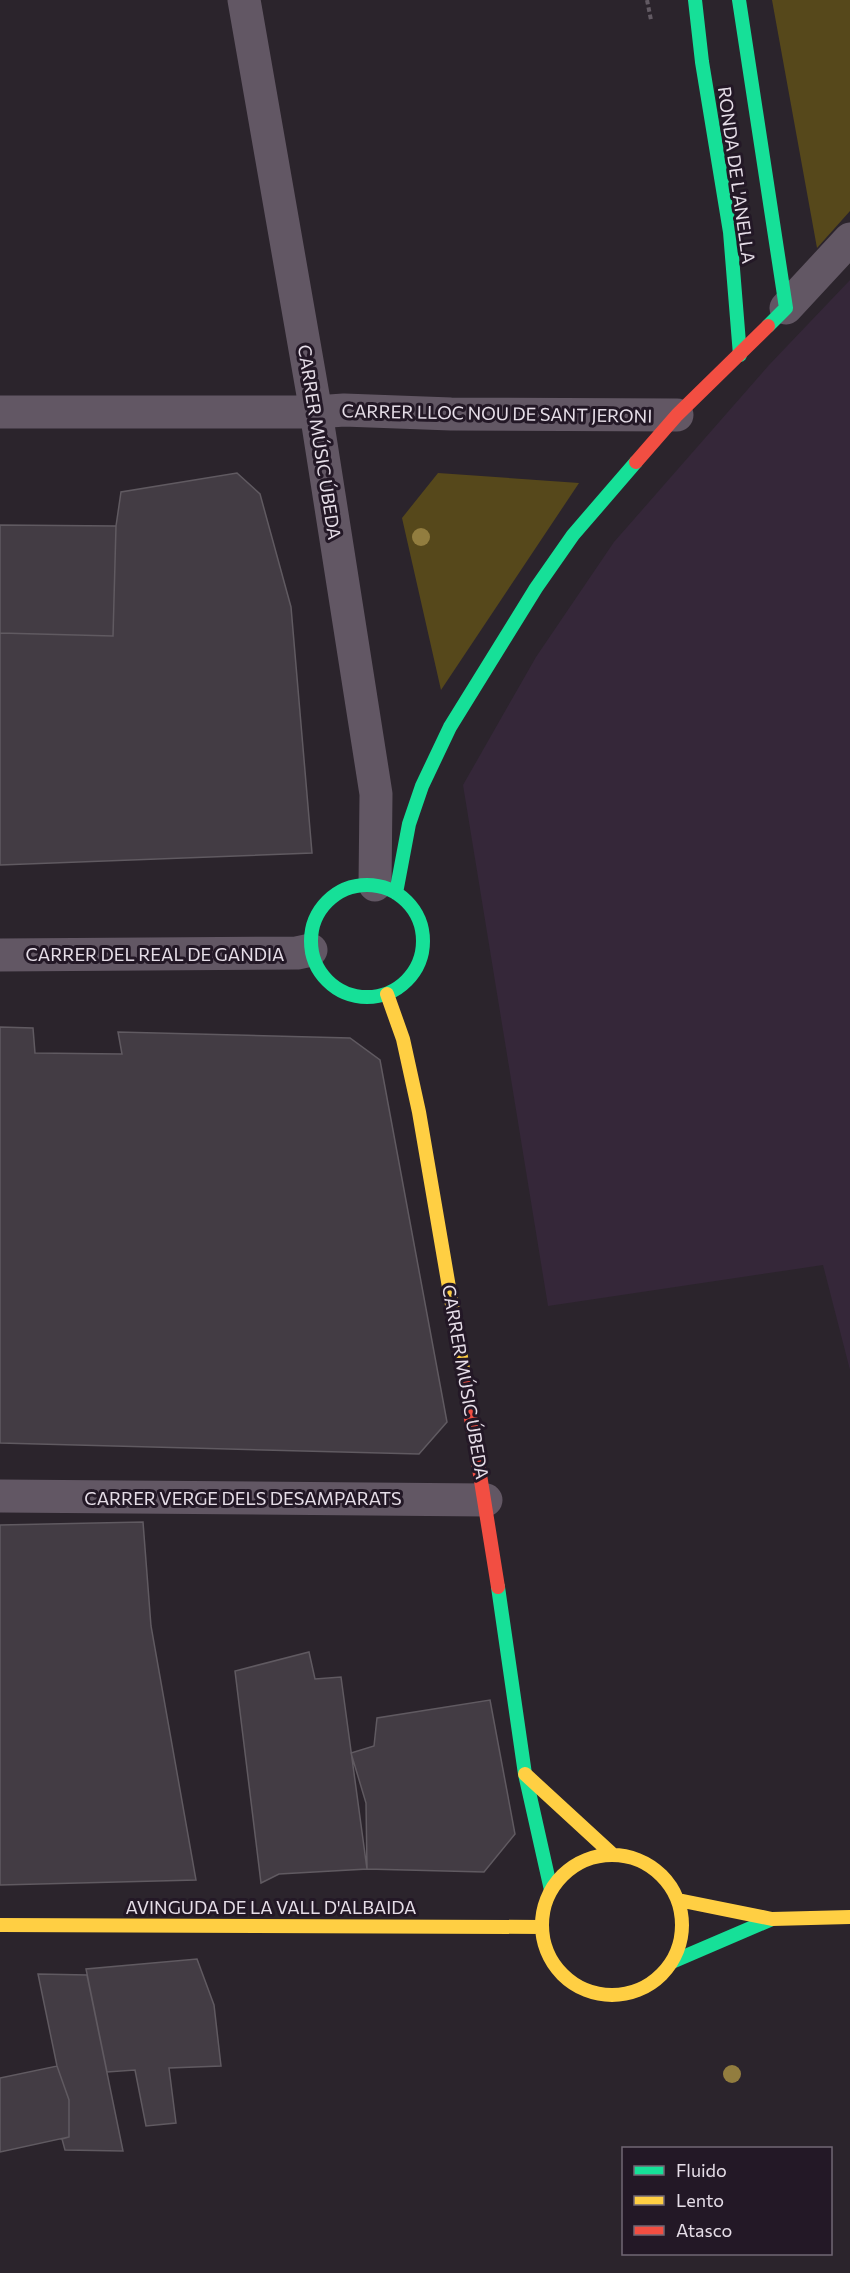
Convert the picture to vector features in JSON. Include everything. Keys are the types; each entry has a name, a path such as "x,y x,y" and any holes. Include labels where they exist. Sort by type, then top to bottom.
{"street":[{"name":"CARRER MÚSIC ÚBEDA","path":"244,0 316,412 376,794 386,889"},
{"name":"RONDA DE L'ANELLA","path":"695,0 702,62 730,232 740,355"},
{"name":"RONDA DE L'ANELLA","path":"739,0 786,308"},
{"path":"386,889 422,786 456,718 536,588 573,535 677,415 740,355 850,239"},
{"name":"CARRER LLOC NOU DE SANT JERONI","path":"0,412 316,412 344,410 451,414 677,415"},
{"path":"357,885 386,889 410,904 418,915 423,938 422,955 415,972 403,986 387,994 371,998 354,997 338,991 316,966 311,950 310,933 316,916 326,901 340,891 357,885"},
{"name":"CARRER DEL REAL DE GANDIA","path":"0,955 297,953 311,950"},
{"name":"CARRER MÚSIC ÚBEDA","path":"387,994 403,1039 419,1112 486,1500 525,1774 551,1890"},
{"name":"CARRER VERGE DELS DESAMPARATS","path":"0,1496 486,1500"},
{"path":"525,1774 612,1854"},
{"path":"612,1854 633,1857 652,1866 668,1881 678,1900 683,1920 681,1942 674,1961 659,1978 640,1990 618,1996 594,1993 574,1984 557,1969 546,1949 542,1926 544,1908 551,1890 562,1876 576,1864 593,1857 612,1854"},
{"path":"678,1900 772,1919 850,1917"},
{"path":"674,1961 772,1919"},
{"name":"AVINGUDA DE LA VALL D'ALBAIDA","path":"0,1925 542,1926"}],"shaded area":[{"path":"772,0 850,0 850,211 817,248"},
{"path":"850,280 850,1370 823,1265 548,1306 463,785 536,657 614,542 769,365"},
{"path":"438,473 579,483 441,690 402,518"}],"building":[{"path":"237,473 260,494 291,607 312,853 0,865 0,633 113,636 116,526 121,492"},
{"path":"0,525 116,526 113,636 0,633"},
{"path":"0,1027 33,1028 35,1053 122,1054 118,1032 350,1038 380,1060 447,1422 419,1454 0,1443"},
{"path":"143,1522 151,1626 196,1880 0,1885 0,1525"},
{"path":"309,1652 315,1679 341,1677 367,1869 279,1874 261,1883 235,1671"},
{"path":"490,1700 515,1834 484,1872 367,1869 366,1803 351,1753 374,1746 377,1718"},
{"path":"197,1959 214,2005 221,2066 169,2068 176,2123 146,2126 135,2070 107,2072 86,1969"},
{"path":"38,1974 87,1975 123,2151 65,2150 62,2139 69,2137 69,2100 57,2066"},
{"path":"57,2066 69,2100 69,2137 0,2152 0,2078"}],"traffic: fast":[{"path":"695,0 702,62 730,232 740,355"},
{"path":"739,0 786,308 768,326"},
{"path":"396,893 409,824 422,786 450,727 536,588 573,535 636,462"},
{"path":"367,885 389,889 407,901 419,919 423,941 419,963 407,981 389,993 367,997 345,993 327,981 315,963 311,941 315,919 327,901 345,889 367,885"},
{"path":"498,1587 525,1774 551,1890"},
{"path":"674,1961 772,1919"}],"traffic: slow":[{"path":"387,994 403,1039 419,1112 464,1375"},
{"path":"525,1774 612,1854"},
{"path":"612,1855 639,1860 662,1875 677,1898 682,1925 677,1952 662,1975 639,1990 612,1995 585,1990 562,1975 547,1952 542,1925 547,1898 562,1875 585,1860 612,1855"},
{"path":"678,1900 772,1919 850,1917"},
{"path":"0,1925 542,1927"}],"traffic: jam":[{"path":"636,462 677,415 768,326"},
{"path":"464,1375 498,1587"}]}
